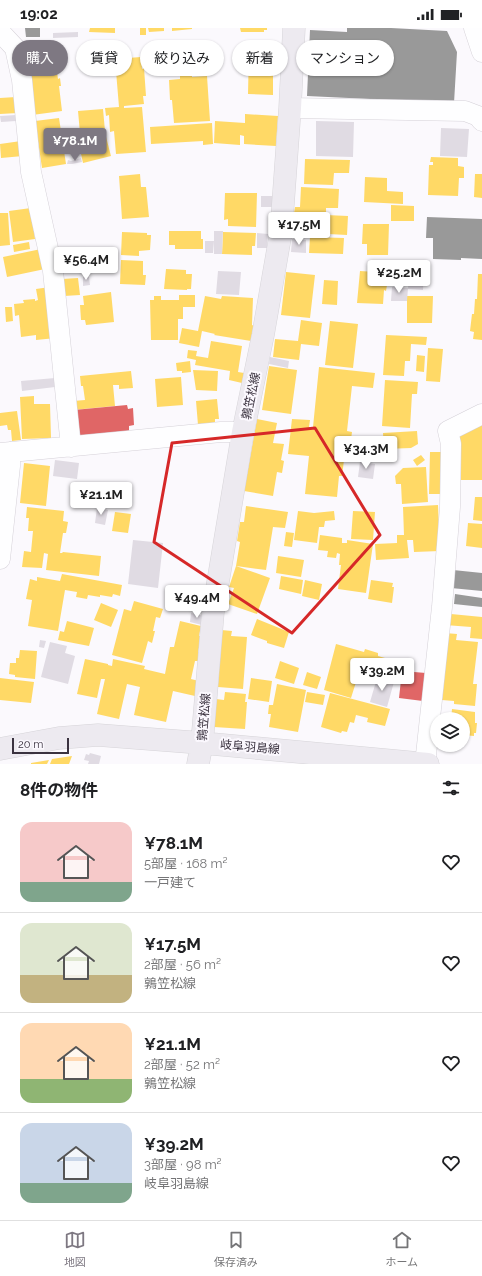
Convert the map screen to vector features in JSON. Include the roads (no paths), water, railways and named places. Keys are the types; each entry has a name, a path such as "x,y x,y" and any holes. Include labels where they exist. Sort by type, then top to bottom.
{"main road":[{"name":"鶉笠松線","path":"198,764 202,743 213,612 243,432 263,335 281,232 294,28"},
{"name":"岐阜羽島線","path":"0,749 59,738 98,735 426,764"}],"street":[{"path":"474,28 482,52"},
{"path":"0,32 15,48 22,80 31,172 53,271 71,447"},
{"path":"290,108 465,111 478,116 482,121"},
{"path":"426,764 442,607 450,507 451,444 448,431 482,414"},
{"path":"0,559 10,466 5,453 221,432 243,432"}]}
